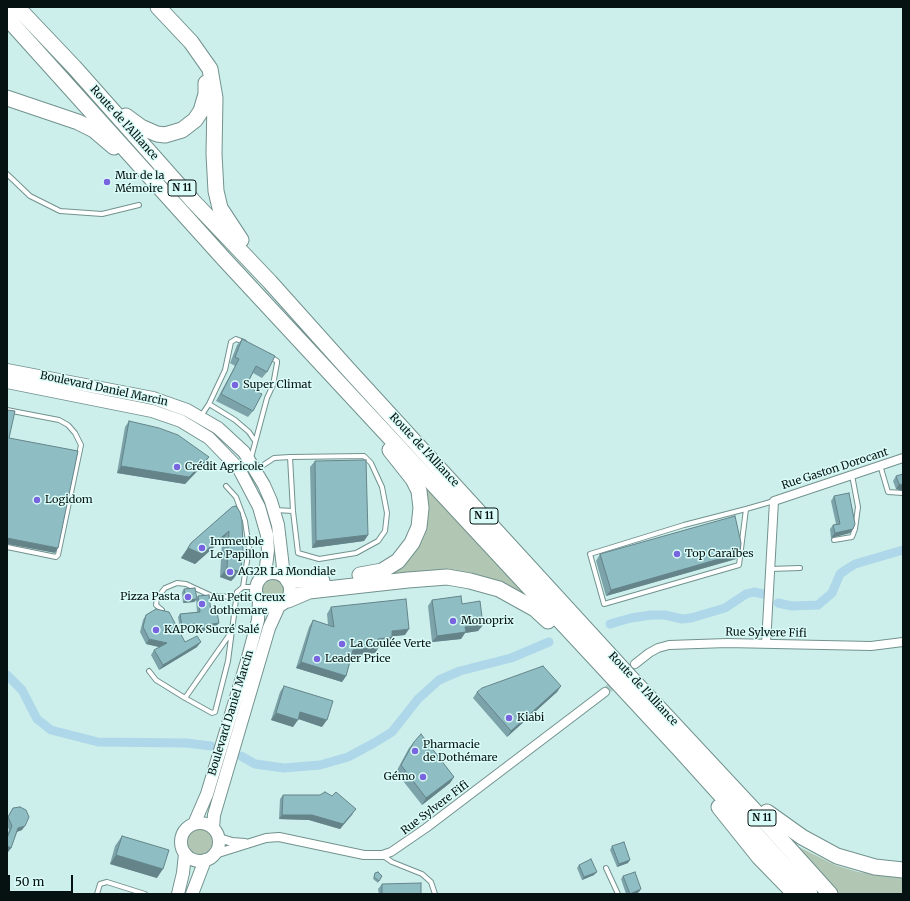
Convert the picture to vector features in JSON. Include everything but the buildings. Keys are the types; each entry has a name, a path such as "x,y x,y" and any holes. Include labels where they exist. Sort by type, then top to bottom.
{"highway":[{"name":"Route de l'Alliance","path":"17,7 74,67 192,200 270,282 347,368 629,676 693,743 830,894"},
{"path":"74,67 132,122 141,127 153,133 165,134 178,132 189,125 198,116 204,103 206,86 204,76 195,58 148,7"},
{"path":"158,7 192,42 210,69 215,98 214,181 220,208 241,239 328,338 340,354 347,368"},
{"name":"Route de l'Alliance","path":"7,18 162,188 224,259 680,750 810,894"},
{"path":"7,98 78,122 94,130 162,188"},
{"path":"286,578 319,581 382,571 398,561 417,536 421,508 416,485 351,396"},
{"path":"283,603 309,591 359,584 435,578 470,581 499,589 535,609 580,650 599,664"},
{"path":"693,743 719,760 767,812 783,825 818,848 855,862 903,870"},
{"path":"680,750 701,785 759,857 794,894"}],"main road":[{"name":"Boulevard Daniel Marcin","path":"7,370 153,398 173,404 200,417 231,438 253,466 264,485 274,510 279,531 286,578"},
{"name":"Boulevard Daniel Marcin","path":"7,382 152,411 181,421 209,438 239,469 259,507 267,535 268,550 265,575"},
{"path":"276,573 286,578 291,592 283,603 268,606 259,600 256,587 259,580 265,575 276,573"},
{"name":"Boulevard Daniel Marcin","path":"194,824 207,794 247,660 258,620 259,600"},
{"name":"Boulevard Daniel Marcin","path":"216,833 214,815 270,628 283,603"},
{"path":"178,894 184,873 185,854 181,842 182,836 188,827 194,824 204,823 216,833 218,849 210,857 192,894"},
{"path":"185,854 194,860 210,857"}],"street":[{"name":"Rue Gaston Dorocant","path":"774,501 903,458"},
{"path":"766,644 774,501"},
{"name":"Rue Sylvere Fifi","path":"635,664 649,652 669,645 766,644 871,646 903,642"},
{"name":"Rue Sylvere Fifi","path":"210,857 250,843 279,837 350,853 382,855 396,850 605,692"},
{"name":"Rue Sylvere Fifi","path":"216,833 232,842 250,843"}],"lane":[{"path":"7,174 30,196 60,212 102,214 139,205"},
{"path":"200,417 209,404 225,370 231,342 236,339 249,345"},
{"path":"262,352 275,359 277,363 273,385 267,398 255,441 253,466 274,458 290,457 364,456 374,469 382,488 387,513 385,531 378,540 356,553 319,559 303,556 298,553 293,511 290,457"},
{"path":"209,404 235,420 249,432 255,441"},
{"path":"7,410 59,420 68,425 75,433 81,445 58,556 7,547"},
{"path":"880,465 888,492 903,494"},
{"path":"834,540 852,537 855,529 858,507 851,475"},
{"path":"226,486 236,497 245,521 249,548 243,587"},
{"path":"746,509 739,565 604,604 590,554 684,525 774,501"},
{"path":"274,510 293,511"},
{"path":"770,569 800,568"},
{"path":"162,610 156,604 160,593 165,588 177,583 186,584 212,596 236,597"},
{"path":"149,671 156,680 212,713 215,712 228,661 230,634 237,592 243,587 256,587"},
{"path":"185,698 230,634"},
{"path":"382,855 392,862 422,874 431,882 435,894"},
{"path":"606,868 618,894"},
{"path":"97,894 100,884 106,882 145,894"}],"green space":[{"path":"425,483 526,594 489,582 381,577 395,571 411,558 421,543 426,532 429,511 424,487"},
{"path":"274,580 282,583 285,591 282,599 274,602 266,599 263,591 266,583"},
{"path":"201,828 211,832 215,842 211,852 201,856 191,852 187,842 191,832"},
{"path":"799,847 835,865 858,872 903,878 903,894 840,894 796,851"}],"waterway":[{"path":"778,603 792,606 818,605 832,593 840,574 847,569 855,564 903,550"},
{"path":"610,624 631,618 651,615 665,615 682,619 691,618 725,608 746,594 754,592 763,594"},
{"path":"241,756 255,764 284,768 320,765 348,757 392,732 418,699 439,680 460,671 511,658 549,642"},
{"path":"7,675 22,690 37,719 51,730 98,742 186,743 211,746"}],"tunnel":[{"path":"605,692 635,664"}],"place":[{"name":"Mur de la Mémoire","path":"107,182"},
{"name":"Super Climat","path":"235,385"},
{"name":"Crédit Agricole","path":"177,467"},
{"name":"Logidom","path":"37,500"},
{"name":"Immeuble Le Papillon","path":"202,548"},
{"name":"Top Caraïbes","path":"677,554"},
{"name":"AG2R La Mondiale","path":"230,572"},
{"name":"Pizza Pasta","path":"188,597"},
{"name":"Au Petit Creux dothemare","path":"202,604"},
{"name":"Monoprix","path":"453,621"},
{"name":"KAPOK Sucré Salé","path":"156,630"},
{"name":"La Coulée Verte","path":"342,644"},
{"name":"Leader Price","path":"317,659"},
{"name":"Kiabi","path":"509,718"},
{"name":"Pharmacie de Dothémare","path":"415,751"},
{"name":"Gémo","path":"423,777"}]}
